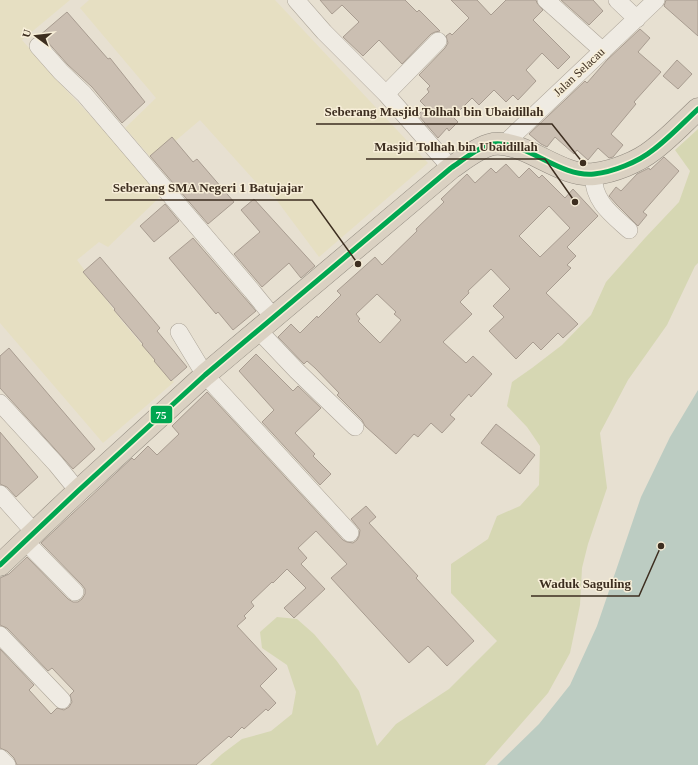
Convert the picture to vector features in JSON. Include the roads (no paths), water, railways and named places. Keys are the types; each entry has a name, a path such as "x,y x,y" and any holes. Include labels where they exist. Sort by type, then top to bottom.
{"highway":[{"path":"0,564 205,375 451,168 480,150 493,144 515,147 574,172 593,175 622,167 652,151 698,109"}],"street":[{"path":"296,0 324,32 386,94 451,168"},
{"path":"546,0 603,50"},
{"path":"617,0 637,19"},
{"name":"Jalan Selacau","path":"503,145 656,0"},
{"path":"386,94 438,41"},
{"path":"38,46 61,72 84,94 252,290 266,325 297,371 355,427"},
{"path":"593,175 593,184 597,197 602,205 629,230"},
{"path":"179,332 205,375 350,533"},
{"path":"0,403 56,464 78,491"},
{"path":"0,494 29,536 75,592"},
{"path":"0,635 62,700"},
{"path":"0,758 7,765"}],"place":[{"name":"Seberang Masjid Tolhah bin Ubaidillah","path":"583,163"},
{"name":"Masjid Tolhah bin Ubaidillah","path":"575,202"},
{"name":"Seberang SMA Negeri 1 Batujajar","path":"358,264"},
{"name":"Waduk Saguling","path":"661,546"}]}
